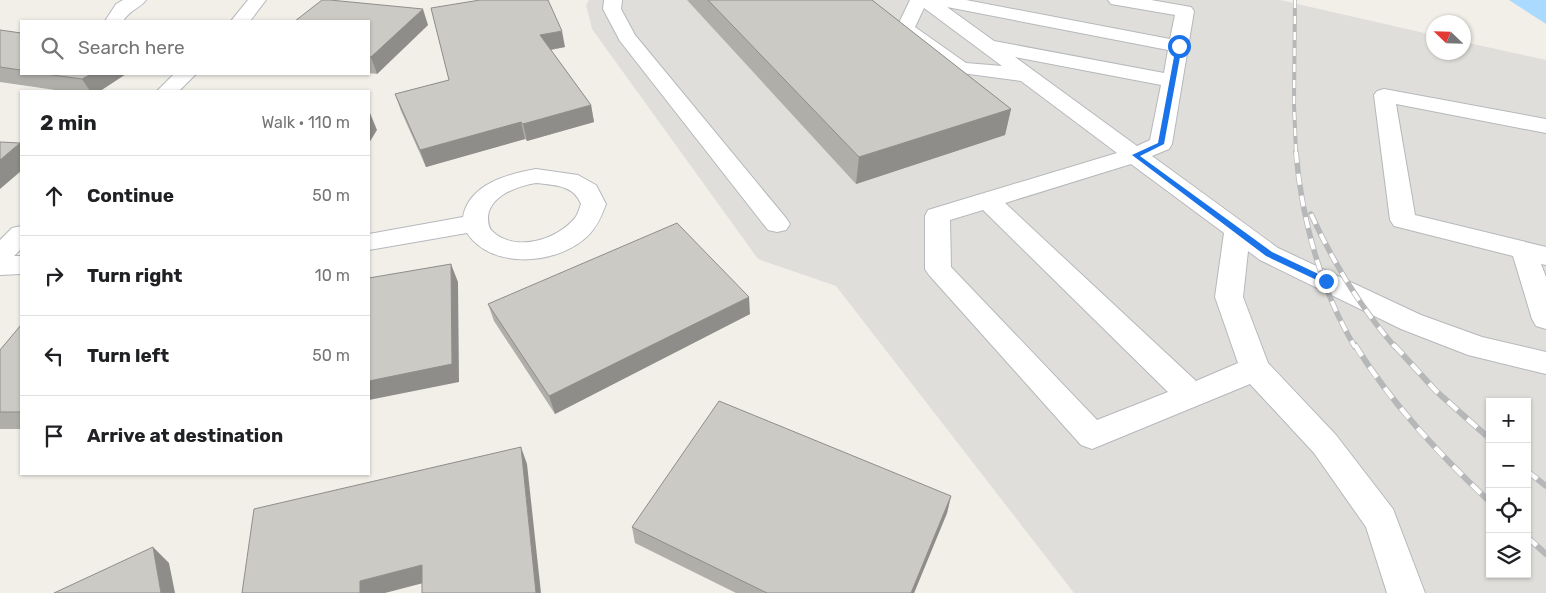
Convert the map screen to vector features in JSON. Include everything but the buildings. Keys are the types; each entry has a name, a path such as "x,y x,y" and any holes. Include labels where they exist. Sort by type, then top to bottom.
{"street":[{"path":"115,20 122,8 137,0"},
{"path":"241,20 257,0"},
{"path":"613,0 612,9 627,38 778,224"},
{"path":"919,0 905,29 961,68 1027,75"},
{"path":"925,0 1269,254 1411,322 1478,346 1546,363"},
{"path":"937,0 1179,46"},
{"path":"1116,0 1186,11 1161,144 1135,155 937,216 938,269 1092,436 1255,369"},
{"path":"986,45 1172,81"},
{"path":"168,90 185,75"},
{"path":"1546,126 1384,95 1403,220 1535,253 1546,319"},
{"path":"987,200 1191,396"},
{"path":"370,242 475,223"},
{"path":"1237,231 1229,297 1255,369 1325,444 1381,520 1406,593"},
{"path":"0,255 20,235"},
{"path":"0,266 20,265"}],"shaded area":[{"path":"589,0 1280,0 1426,33 1426,60 1471,60 1471,44 1546,60 1546,593 1074,593 836,286 758,259 592,29 586,5"}],"water":[{"path":"1509,0 1546,0 1546,24"}],"railway":[{"path":"1295,0 1294,104 1296,153"},
{"path":"1296,152 1303,202 1315,252 1332,302 1355,347"},
{"path":"1311,214 1348,284 1370,316 1395,347"},
{"path":"1355,345 1369,367 1417,428 1486,498"},
{"path":"1394,345 1436,391 1486,435"},
{"path":"1531,474 1546,486"},
{"path":"1531,541 1546,554"}],"route":[{"path":"1179,46 1161,144 1135,155 1269,254 1326,281"}]}
